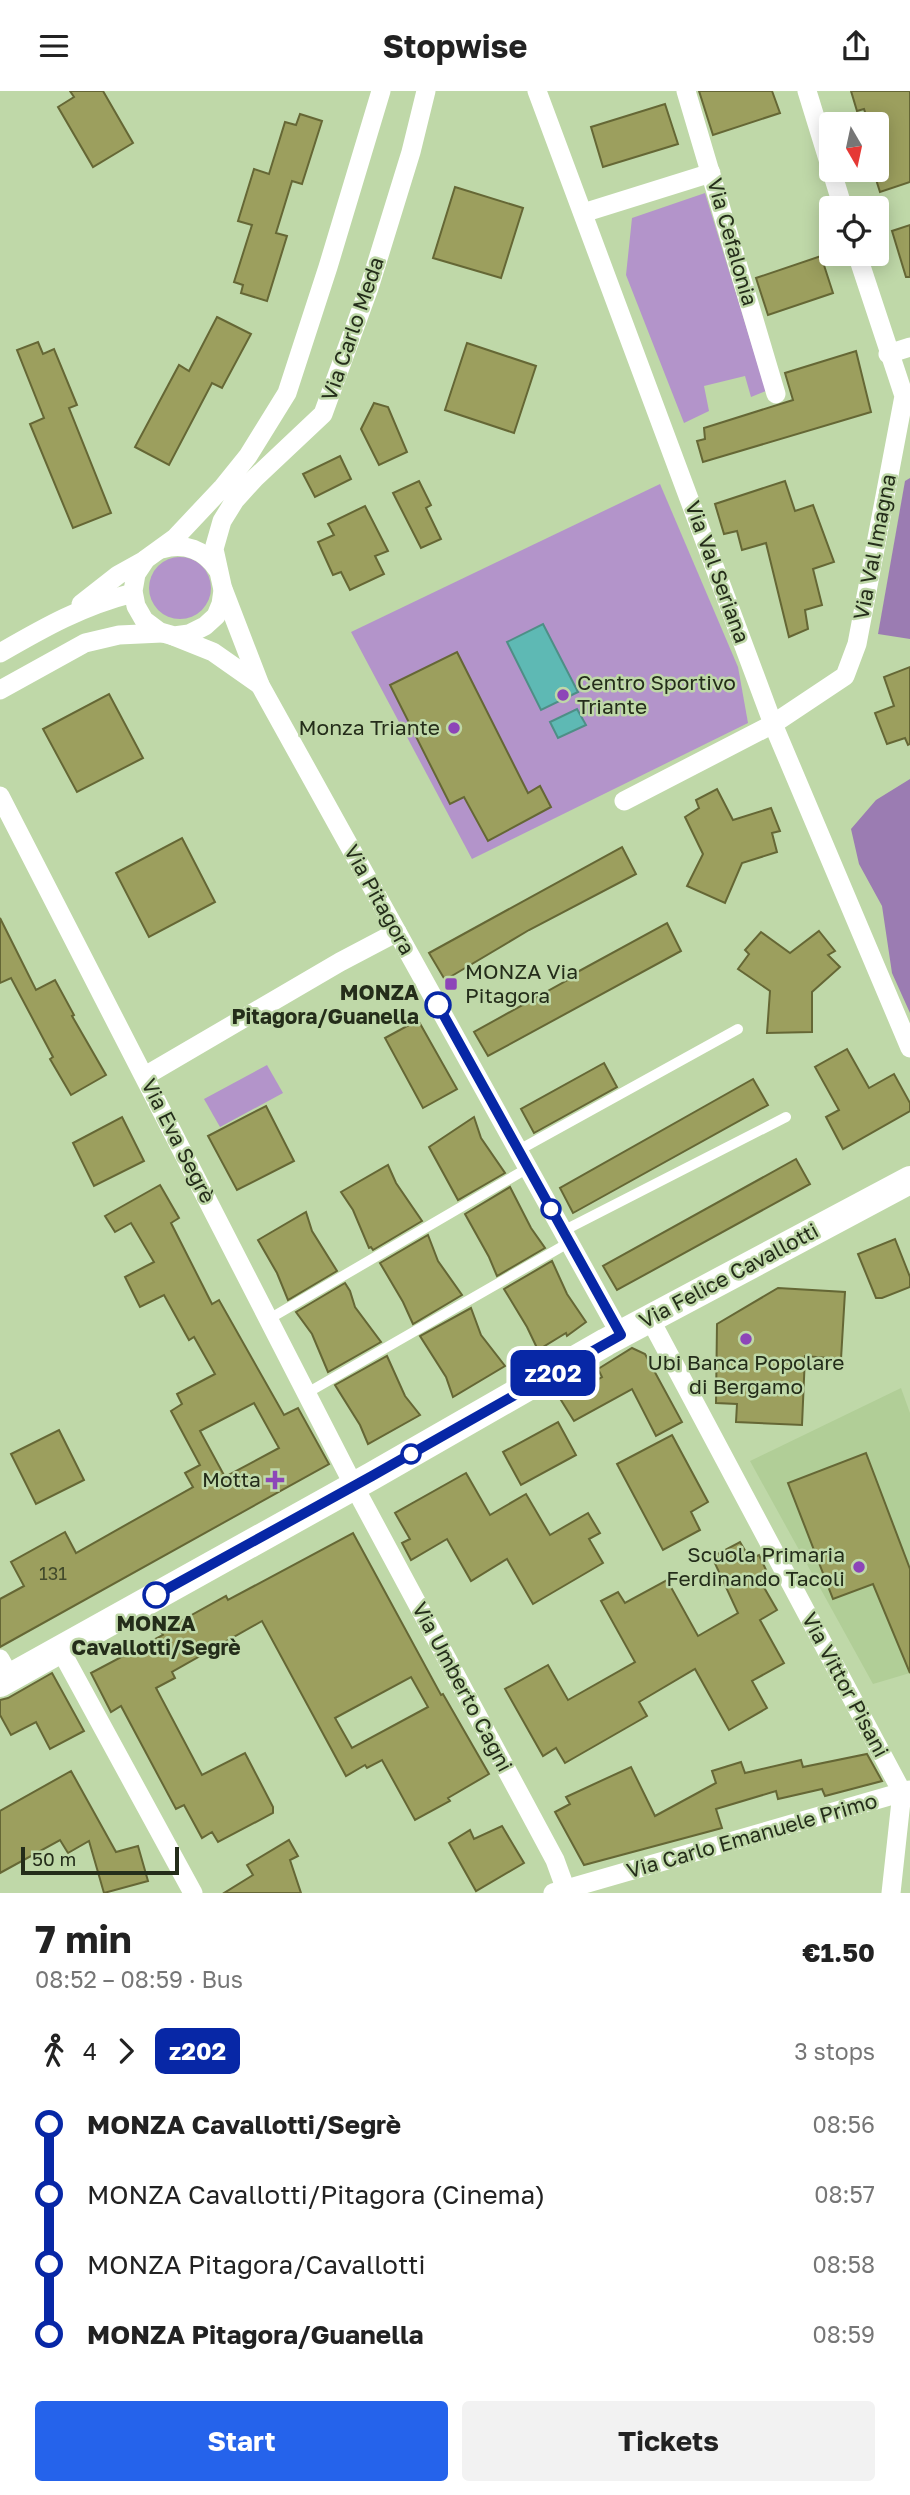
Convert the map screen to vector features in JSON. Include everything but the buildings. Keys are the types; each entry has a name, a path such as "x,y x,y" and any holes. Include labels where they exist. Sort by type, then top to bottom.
{"street":[{"name":"Via Carlo Meda","path":"70,615 94,592 175,538 248,456 287,393 382,91"},
{"name":"Via Carlo Meda","path":"167,634 191,634 209,623 220,607 221,581 215,543 226,512 255,478 323,414 369,288 411,152 426,91"},
{"name":"Via Val Seriana","path":"537,91 773,724 910,1048"},
{"name":"Via Cefalonia","path":"685,91 776,394"},
{"path":"807,91 839,196"},
{"path":"583,213 711,173"},
{"name":"Via Val Imagna","path":"624,801 773,724 845,676 857,644 904,396 861,266"},
{"path":"888,354 910,347"},
{"name":"Via Carlo Meda","path":"0,653 70,615 106,600 133,593 136,574 153,555 178,546 195,549 210,559 221,581"},
{"name":"Via Pitagora","path":"221,581 260,685 621,1335"},
{"path":"133,593 142,617 152,627 167,634"},
{"name":"Via Pitagora","path":"167,634 213,652 260,685"},
{"path":"0,690 85,643 119,635 167,634"},
{"name":"Via Eva Segrè","path":"0,796 354,1486"},
{"path":"145,1076 397,932"},
{"name":"Via Felice Cavallotti","path":"3,1673 60,1649 650,1319 908,1187"},
{"name":"Via Vittor Pisani","path":"650,1319 906,1791"},
{"name":"Via Umberto Cagni","path":"354,1486 555,1860 562,1892"},
{"path":"60,1649 192,1893"},
{"path":"891,1893 906,1791"},
{"name":"Via Carlo Emanuele Primo","path":"562,1892 906,1791"}],"lane":[{"path":"269,1319 738,1029"},
{"path":"307,1393 567,1237 786,1117"}],"shaded area":[{"path":"705,193 766,391 751,397 745,376 704,386 709,411 684,423 626,275 632,218"},
{"path":"910,478 910,639 878,634 905,481"},
{"name":"Centro Sportivo Triante","path":"660,484 738,667 748,723 472,859 351,632"},
{"path":"174,557 186,557 202,566 209,576 209,600 202,610 186,619 174,619 163,614 154,605 149,594 149,582 154,571 163,562"},
{"path":"910,779 910,1013 892,973 882,906 859,864 851,829 876,800"},
{"path":"267,1065 283,1093 220,1127 204,1099"},
{"name":"Scuola Primaria Ferdinando Tacoli","path":"901,1388 910,1413 910,1673 873,1684 750,1461"}],"water":[{"path":"543,624 578,692 541,710 507,642"},
{"path":"577,709 586,725 558,738 550,722"}],"bus line":[{"name":"z202","path":"156,1595 621,1335 438,1005"}],"place":[{"name":"Centro Sportivo Triante","path":"563,695"},
{"name":"Monza Triante","path":"454,728"},
{"name":"MONZA Via Pitagora","path":"451,984"},
{"name":"MONZA Pitagora/Guanella","path":"438,1005"},
{"name":"Ubi Banca Popolare di Bergamo","path":"746,1339"},
{"name":"Motta","path":"275,1480"},
{"name":"Scuola Primaria Ferdinando Tacoli","path":"859,1567"},
{"name":"MONZA Cavallotti/Segrè","path":"156,1595"}]}
